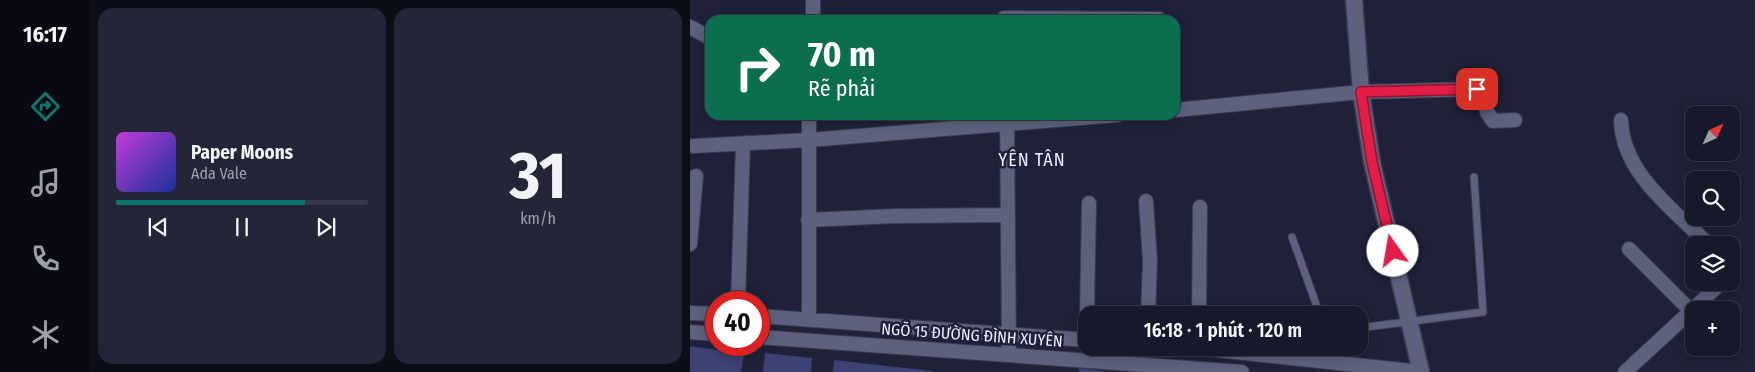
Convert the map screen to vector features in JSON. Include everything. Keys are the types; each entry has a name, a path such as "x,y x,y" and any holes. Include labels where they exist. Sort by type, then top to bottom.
{"street":[{"path":"813,15 814,0"},
{"path":"1272,356 1421,372 1372,162 1361,92 1354,0"},
{"path":"690,27 705,35"},
{"path":"1180,110 1361,92 1477,89 1483,93 1487,112 1493,121 1516,120"},
{"path":"809,120 809,319"},
{"path":"694,146 809,140 1007,120 1009,355"},
{"path":"1621,120 1624,146 1641,177 1700,236"},
{"path":"738,291 743,144"},
{"path":"690,244 696,176"},
{"path":"1146,201 1150,261 1148,306"},
{"path":"1086,306 1089,203"},
{"path":"1199,306 1200,207"},
{"path":"808,220 895,216 1008,215"},
{"path":"1629,248 1685,305"},
{"path":"1702,301 1712,291"},
{"path":"690,313 705,314"},
{"path":"1624,372 1685,316"},
{"name":"NGÕ 15 ĐƯỜNG ĐÌNH XUYÊN","path":"770,317 1078,339"},
{"path":"690,332 705,333"},
{"name":"NGÕ 15 ĐƯỜNG ĐÌNH XUYÊN","path":"770,338 1242,372"}],"lane":[{"path":"1368,327 1483,312 1474,177"},
{"path":"1292,237 1317,306"}],"building":[{"path":"690,346 705,348 705,356 744,356 741,372 690,372"},
{"path":"770,354 812,358 811,372 763,372 765,356 770,356"},
{"path":"834,360 932,371 932,372 833,372"},
{"path":"1079,368 1104,371 1104,372 1079,372"}],"district":[{"name":"YÊN TÂN","path":"1032,160"}],"route":[{"path":"1393,251 1372,162 1361,92 1477,89"}]}
